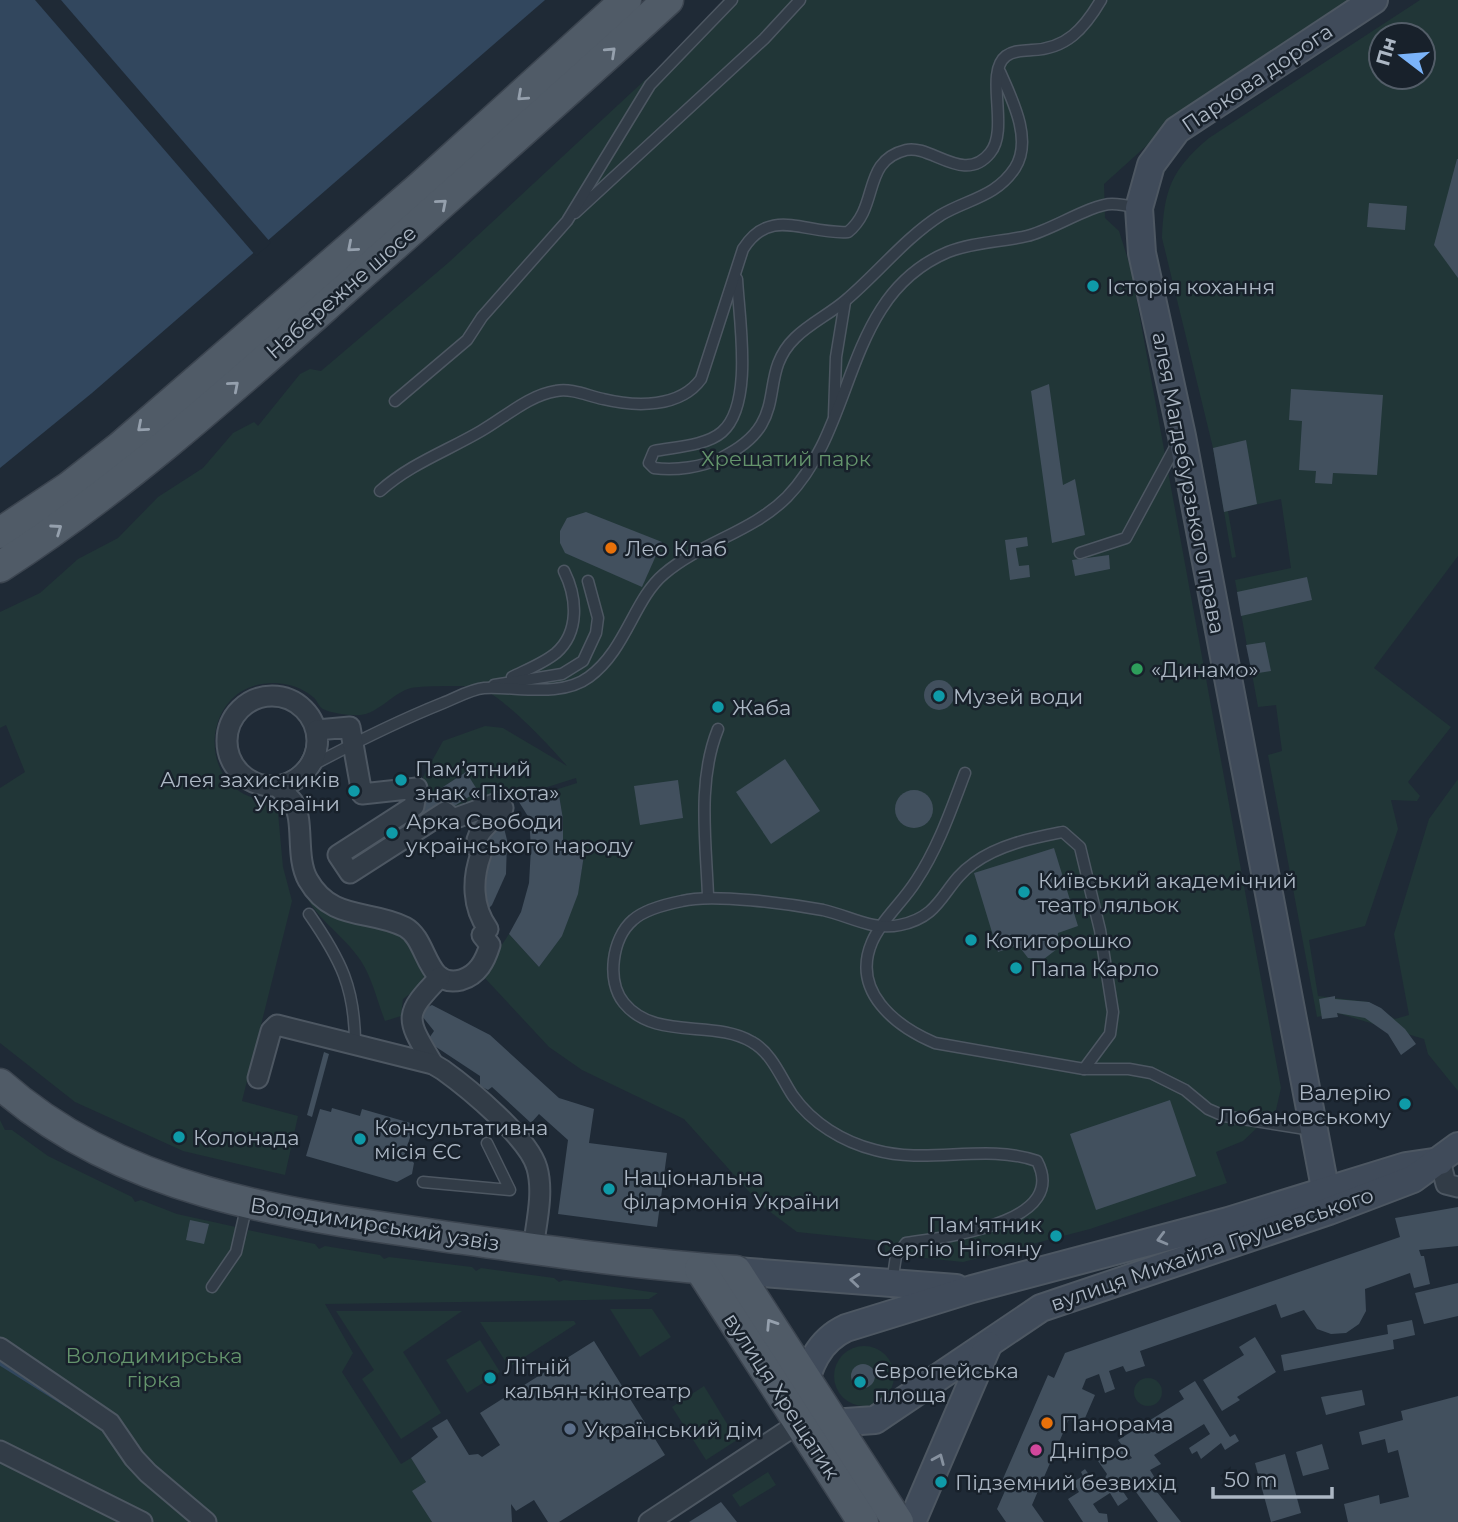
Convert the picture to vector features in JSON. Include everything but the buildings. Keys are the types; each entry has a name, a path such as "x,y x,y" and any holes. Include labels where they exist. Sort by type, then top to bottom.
{"main road":[{"name":"Набережне шосе","path":"0,533 69,486 130,438 420,187 626,0"},
{"name":"Набережне шосе","path":"0,567 106,493 161,449 480,171 668,0"},
{"name":"Паркова дорога","path":"1139,208 1151,165 1177,130 1374,0"},
{"name":"алея Магдебурзького права","path":"1139,208 1142,253 1182,436 1327,1201"},
{"name":"Володимирський узвіз","path":"0,1084 29,1110 104,1154 172,1182 247,1203 372,1226 533,1249 737,1271"},
{"name":"вулиця Михайла Грушевського","path":"972,1289 1228,1221 1327,1201 1413,1179 1449,1153"},
{"name":"вулиця Михайла Грушевського","path":"988,1345 1041,1308 1327,1201"},
{"name":"вулиця Хрещатик","path":"701,1269 863,1522"},
{"path":"737,1271 972,1289"},
{"name":"вулиця Хрещатик","path":"737,1271 898,1522"},
{"path":"972,1289 836,1332 814,1357 806,1378 799,1423 836,1424 875,1420 888,1414 988,1345"},
{"path":"912,1522 988,1345"}],"street":[{"path":"295,778 249,781 238,772 230,759 226,744 228,729 245,705 273,695 288,698 301,706 311,717 318,738 295,778 295,804 298,848 307,878 317,893 345,912 403,926 413,932 422,944 428,965 440,977 452,982 471,977 485,960 490,945 482,934 488,929 480,917 476,901 477,867 481,854 477,842 482,830 495,820 503,808 500,802 453,819 445,812 350,873 338,855 414,806 417,788 362,794 349,727 317,730 317,747 295,778"},
{"path":"433,1064 415,1034 411,1015 418,999 440,977"},
{"path":"258,1078 272,1029 276,1025 433,1064 455,1079 531,1153 540,1187 533,1249"},
{"path":"1449,1153 1446,1184 1458,1186"},
{"path":"0,1348 110,1423 148,1473 206,1522"},
{"path":"649,1522 799,1423"},
{"path":"0,1451 142,1522"}],"lane":[{"path":"567,221 650,85 732,0"},
{"path":"395,401 467,340 482,317 567,221 764,39 800,0"},
{"path":"380,491 398,475 529,402 556,391 637,403 674,400 692,392 701,379 743,250 753,233 766,225 848,232 862,221 877,169 897,152 920,150 951,163 973,165 990,154 997,137 999,69 1005,57 1018,50 1054,48 1067,43 1101,0"},
{"path":"737,272 741,396 736,416 721,433 695,443 654,451 649,463 654,468 707,465 741,449 759,433 769,410 782,356 794,339 845,302 915,235 942,215 982,198 1002,185 1017,166 1023,142 1011,96 999,69"},
{"path":"496,686 555,688 588,678 620,645 661,576 688,556 751,525 787,497 815,460 834,421 867,330 883,303 923,267 947,253 975,244 1029,236 1110,203 1139,208"},
{"path":"834,421 836,357 845,302"},
{"path":"1080,553 1126,538 1159,481 1167,456 1182,436"},
{"path":"496,686 556,653 573,628 574,601 564,572"},
{"path":"295,778 386,726 480,688 562,674 583,661 596,634 598,618 588,581"},
{"path":"708,896 704,805 710,750 718,729"},
{"path":"965,773 941,835 916,881 881,928 867,956 869,989 897,1023 934,1043 1084,1069 1129,1069 1151,1073 1185,1090 1208,1109 1224,1116 1312,1130"},
{"path":"892,1283 895,1255 906,1242 956,1235 1019,1214 1033,1205 1043,1189 1044,1175 1037,1161 1019,1155 918,1156 876,1151 853,1143 814,1119 795,1099 764,1050 751,1041 713,1030 659,1024 642,1017 624,1003 617,990 614,958 618,940 632,920 681,901 708,896 823,911 881,928 926,916 973,863 1017,842 1063,832 1080,847 1100,930 1112,1013 1110,1034 1084,1069"},
{"path":"309,914 339,961 355,1006 355,1044"},
{"path":"423,1182 510,1190 487,1143"},
{"path":"212,1287 236,1252 247,1203"}],"green space":[{"name":"Хрещатий парк","path":"731,0 1348,0 1185,111 1104,184 1105,218 1119,231 1131,269 1281,1088 1276,1110 1243,1141 1216,1152 1227,1183 1090,1229 963,1262 885,1254 884,1241 797,1232 761,1205 684,1119 582,1070 549,1047 482,975 509,934 539,967 564,927 578,887 584,855 563,854 563,819 558,789 577,783 576,778 500,802 445,812 466,772 414,806 417,788 443,741 485,726 503,728 567,766 513,711 480,688 411,688 367,714 356,715 323,709 306,692 290,685 256,685 236,696 219,719 215,747 217,762 224,775 233,786 248,796 277,802 283,867 292,901 242,1101 298,1116 285,1175 183,1151 75,1102 0,1043 0,788 25,772 6,725 0,728 0,612 40,593 78,559 118,538 158,497 203,468 233,433 254,422 258,426 300,374 310,369 321,371 448,263"},
{"path":"1420,0 1458,0 1458,556 1374,668 1451,727 1408,782 1420,796 1417,801 1391,800 1398,829 1365,926 1309,940 1318,996 1369,1002 1395,1019 1409,1015 1394,934 1429,819 1458,779 1458,1091 1428,1054 1424,1039 1337,1013 1317,1017 1268,755 1282,751 1276,705 1258,707 1235,580 1291,568 1281,499 1228,511 1236,557 1232,558 1213,448 1162,238 1165,207 1172,182 1196,150 1209,138 1367,35 1367,91 1437,91 1437,21 1388,21"},
{"path":"301,884 403,926 426,974 420,986 403,999 401,1016 385,1021 361,961 312,906"},
{"name":"Володимирська гірка","path":"0,1120 5,1130 12,1130 48,1156 132,1197 135,1202 141,1200 177,1214 236,1227 234,1236 246,1238 248,1230 315,1244 319,1249 325,1246 380,1255 384,1259 389,1257 472,1267 476,1271 481,1268 554,1278 559,1282 564,1280 658,1293 649,1299 325,1304 353,1353 342,1372 401,1464 411,1458 426,1482 413,1492 432,1522 0,1522"},
{"path":"610,1309 652,1309 671,1337 640,1357"},
{"path":"336,1311 462,1311 403,1352 441,1413 401,1439 362,1379 374,1370"},
{"path":"574,1321 576,1324 509,1367 480,1322"},
{"path":"480,1340 500,1372 467,1393 446,1360"},
{"path":"858,1346 870,1346 889,1359 894,1376 892,1388 881,1401 870,1406 858,1406 839,1393 834,1382 834,1370 847,1351"},
{"path":"1148,1378 1158,1382 1162,1392 1158,1402 1148,1406 1138,1402 1134,1392 1138,1382"},
{"path":"704,1386 737,1440 706,1460 672,1407"},
{"path":"768,1472 776,1485 740,1507 732,1495"}],"water":[{"path":"0,0 545,0 92,393 0,468"}],"pier":[{"path":"35,0 61,0 271,243 256,256"}],"waterway":[{"path":"0,1363 67,1405"}],"place":[{"name":"Історія кохання","path":"1093,286"},
{"name":"Лео Клаб","path":"611,548"},
{"name":"«Динамо»","path":"1137,669"},
{"name":"Музей води","path":"939,696"},
{"name":"Жаба","path":"718,707"},
{"name":"Памʼятний знак «Піхота»","path":"401,780"},
{"name":"Алея захисників України","path":"354,791"},
{"name":"Арка Свободи українського народу","path":"392,833"},
{"name":"Київський академічний театр ляльок","path":"1024,892"},
{"name":"Котигорошко","path":"971,940"},
{"name":"Папа Карло","path":"1016,968"},
{"name":"Валерію Лобановському","path":"1405,1104"},
{"name":"Колонада","path":"179,1137"},
{"name":"Консультативна місія ЄС","path":"360,1139"},
{"name":"Національна філармонія України","path":"609,1189"},
{"name":"Пам'ятник Сергію Нігояну","path":"1056,1236"},
{"name":"Літній кальян-кінотеатр","path":"490,1378"},
{"name":"Європейська площа","path":"860,1382"},
{"name":"Панорама","path":"1047,1423"},
{"name":"Український дім","path":"570,1429"},
{"name":"Дніпро","path":"1036,1450"},
{"name":"Підземний безвихід","path":"941,1482"}]}
